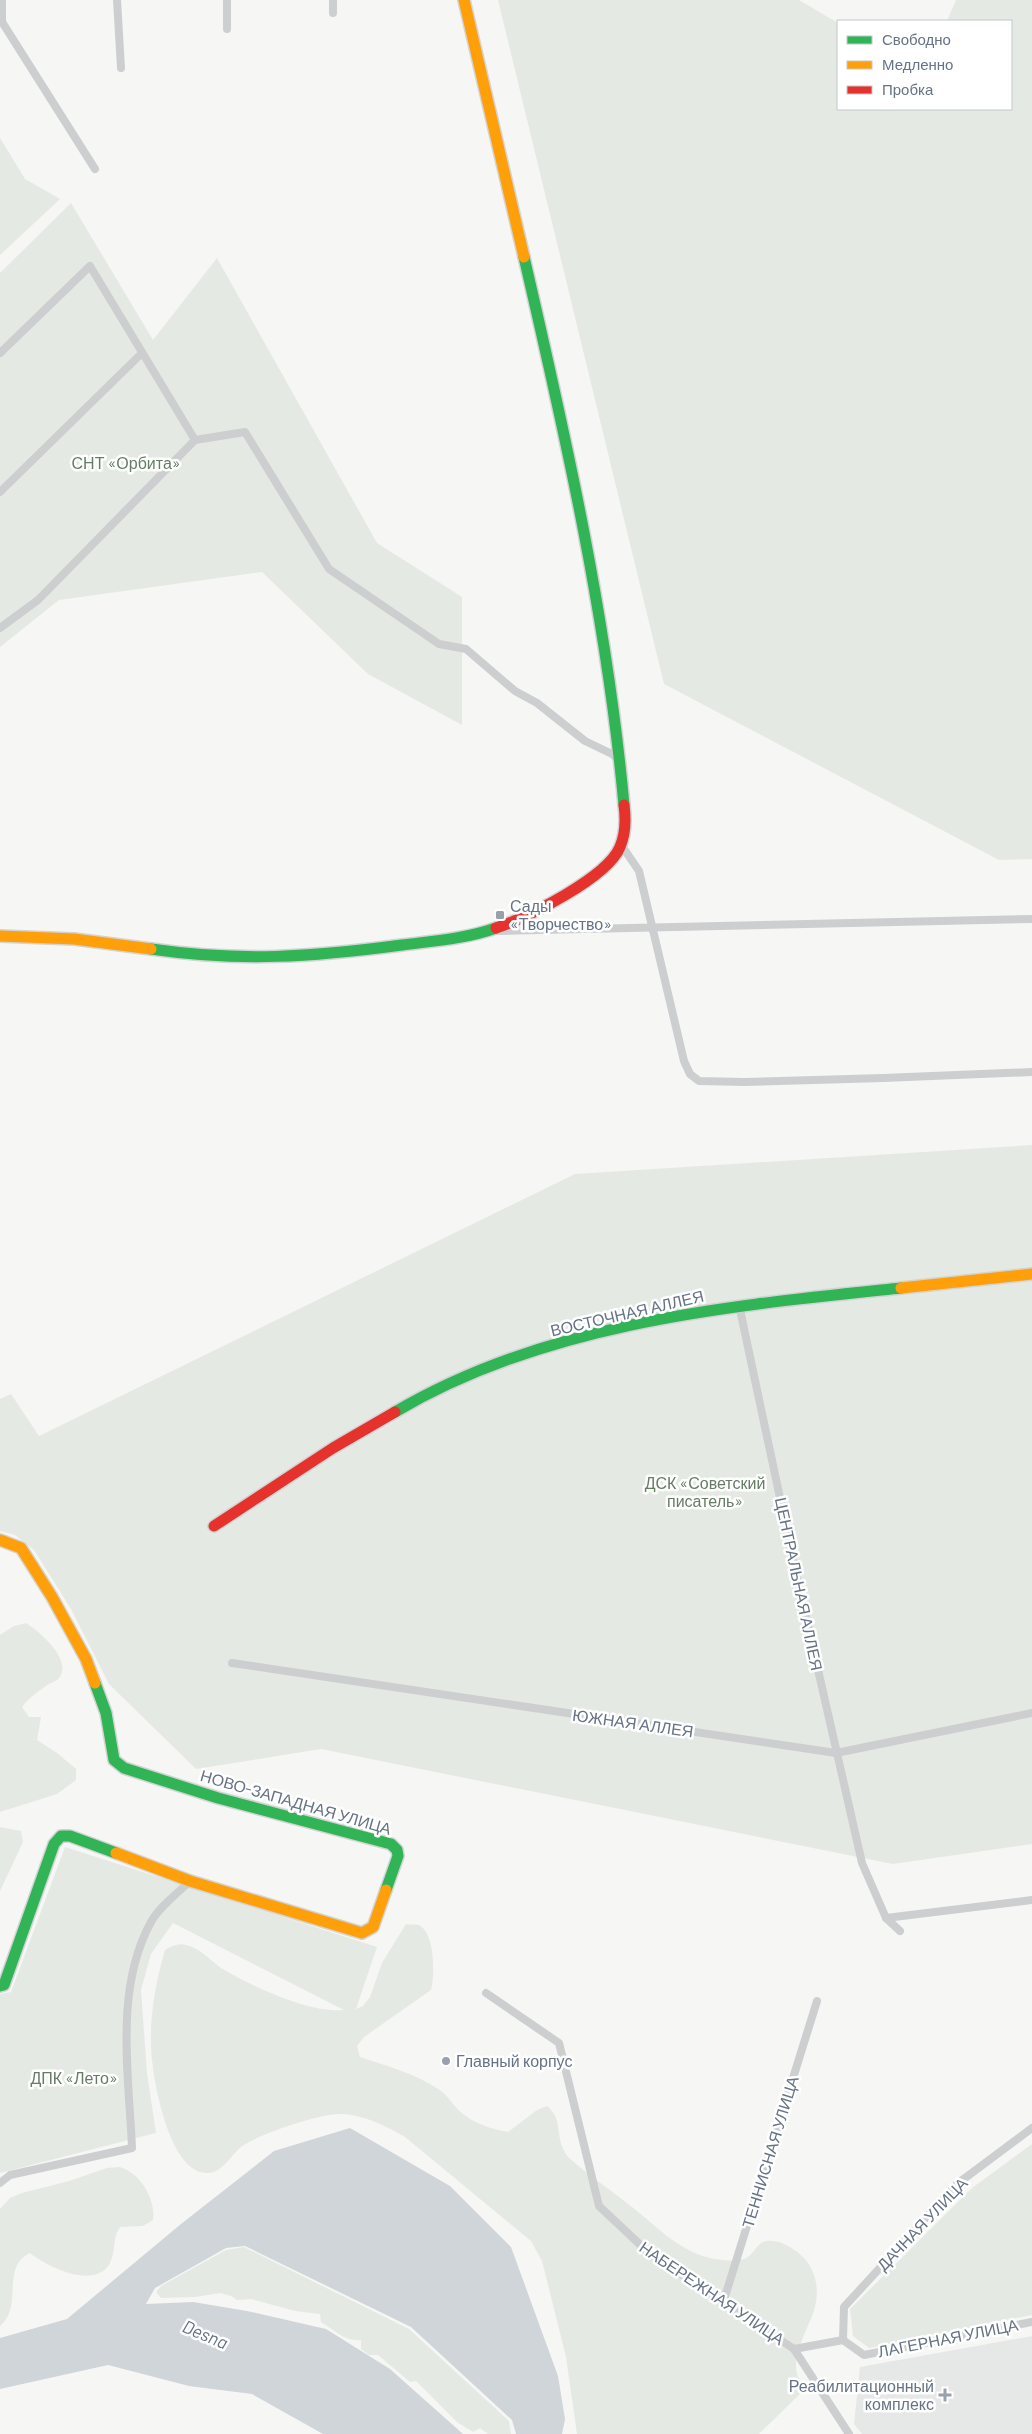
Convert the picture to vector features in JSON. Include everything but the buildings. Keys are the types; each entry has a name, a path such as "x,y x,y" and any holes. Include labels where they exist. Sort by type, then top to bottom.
{"street":[{"path":"2,0 2,22 95,170"},
{"path":"117,0 120,68"},
{"path":"227,0 227,29"},
{"path":"333,0 333,13"},
{"path":"464,0 532,291 599,604 620,761 626,823 622,846 614,860 549,904 488,931"},
{"path":"0,353 90,266 195,440"},
{"path":"0,492 142,353"},
{"path":"0,628 38,600 195,440 245,432 329,569 439,644 466,649 515,691 537,703 585,741 612,754 620,761"},
{"path":"622,846 639,871 684,1061 690,1074 699,1081 744,1082 1032,1072"},
{"path":"0,936 35,935 114,943 195,955 267,959 349,952 488,931 1032,919"},
{"name":"ВОСТОЧНАЯ АЛЛЕЯ","path":"214,1526 333,1448 406,1405 491,1365 582,1336 739,1305 1032,1274"},
{"name":"ЦЕНТРАЛЬНАЯ АЛЛЕЯ","path":"739,1305 836,1753 862,1863 886,1918"},
{"name":"НОВО-ЗАПАДНАЯ УЛИЦА","path":"0,1540 21,1548 52,1596 86,1658 106,1713 114,1760 124,1768 218,1798 391,1844 397,1850 398,1856 373,1927 362,1933 190,1880 70,1836 61,1836 54,1844 4,1985 0,1986"},
{"name":"ЮЖНАЯ АЛЛЕЯ","path":"232,1663 836,1753 1032,1713"},
{"path":"0,2183 10,2175 132,2148 127,2002 139,1947 152,1920 190,1880"},
{"path":"886,1918 1032,1900"},
{"path":"886,1918 900,1931"},
{"name":"НАБЕРЕЖНАЯ УЛИЦА","path":"486,1993 559,2043 599,2206 649,2253 794,2349"},
{"name":"ТЕННИСНАЯ УЛИЦА","path":"724,2303 816,2001"},
{"name":"ДАЧНАЯ УЛИЦА","path":"843,2340 844,2307 957,2184 1032,2128"},
{"name":"ЛАГЕРНАЯ УЛИЦА","path":"843,2340 864,2355 1032,2322"},
{"path":"843,2340 794,2349 849,2434"}],"shaded area":[{"name":"Реабилитационный комплекс","path":"1032,2336 1032,2434 862,2434 854,2424 860,2367"}],"green space":[{"path":"498,0 799,0 837,22 837,110 1012,110 1012,20 947,20 956,0 1032,0 1032,859 999,860 664,684"},
{"path":"0,138 25,179 60,199 0,255"},
{"name":"СНТ «Орбита»","path":"71,203 153,340 217,258 377,543 462,597 462,725 368,674 262,572 59,600 0,647 0,273"},
{"name":"ДСК «Советский писатель»","path":"1032,1145 1032,1844 893,1864 321,1749 196,1769 109,1684 71,1609 34,1550 15,1535 0,1531 0,1399 11,1394 39,1436 575,1174"},
{"path":"26,1623 53,1647 62,1663 62,1671 58,1679 34,1694 22,1707 29,1717 41,1717 37,1740 57,1753 76,1769 76,1780 57,1794 0,1812 0,1635 14,1626"},
{"path":"0,1827 21,1831 23,1842 0,1891"},
{"name":"ДПК «Лето»","path":"65,1847 377,1947 356,2009 363,2006 370,1997 382,1963 406,1924 419,1925 424,1929 431,1945 433,1975 431,1990 364,2037 357,2046 360,2057 400,2070 429,2083 443,2092 460,2111 472,2120 508,2132 537,2110 547,2106 556,2117 561,2143 568,2157 686,2249 710,2258 731,2261 747,2258 763,2242 777,2242 792,2248 809,2264 816,2284 817,2297 814,2309 797,2355 796,2371 804,2390 759,2434 577,2434 566,2357 542,2261 531,2241 405,2137 383,2125 366,2119 342,2114 332,2115 290,2125 261,2136 241,2147 221,2168 212,2173 206,2173 193,2168 181,2156 172,2139 164,2119 154,2076 151,2033 153,2009 156,1985 165,1950 183,1944 200,1951 221,1968 281,1997 315,2008 344,2010 173,1923 151,1954 141,1990 147,2073 156,2133 0,2173 0,1994 11,1992"},
{"path":"1032,2144 1032,2315 869,2348 853,2336 850,2309 972,2188"},
{"path":"120,2167 134,2175 145,2188 152,2204 153,2220 143,2226 120,2227 110,2263 103,2271 93,2275 82,2276 58,2269 30,2253 21,2259 14,2277 11,2308 7,2318 0,2326 0,2209 10,2198 22,2193 69,2181 107,2168"},
{"path":"244,2247 409,2329 509,2421 511,2434 488,2434 480,2428 473,2432 457,2422 416,2381 410,2382 378,2355 369,2355 361,2349 361,2340 350,2339 340,2335 321,2322 320,2314 295,2311 251,2299 237,2300 220,2293 195,2297 161,2298 156,2292 161,2286 226,2250"}],"water":[{"name":"Desna","path":"350,2128 450,2186 511,2247 558,2376 565,2419 562,2434 516,2434 512,2420 411,2327 245,2246 226,2248 155,2288 146,2304 193,2302 247,2311 326,2329 390,2369 463,2434 323,2434 252,2394 189,2386 108,2365 0,2389 0,2338 67,2319 181,2224 274,2151"}],"traffic: fast":[{"path":"524,257 570,461 596,598 617,736 624,805"},
{"path":"151,949 215,956 306,955 449,939 473,935 496,928"},
{"path":"395,1412 453,1382 514,1357 577,1338 705,1311 901,1288"},
{"path":"95,1683 106,1713 114,1760 124,1768 218,1798 391,1844 397,1850 398,1856 386,1890"},
{"path":"0,1986 4,1985 54,1844 61,1836 70,1836 116,1853"}],"traffic: slow":[{"path":"464,0 524,257"},
{"path":"0,936 74,939 151,949"},
{"path":"901,1288 1032,1274"},
{"path":"0,1540 21,1548 52,1597 86,1659 95,1683"},
{"path":"116,1853 190,1881 362,1933 373,1927 386,1890"}],"traffic: jam":[{"path":"496,928 546,906 600,871 612,859 622,842 625,826 624,805"},
{"path":"214,1526 333,1448 395,1412"}],"place":[{"name":"Сады «Творчество»","path":"500,915"},
{"name":"Главный корпус","path":"446,2061"},
{"name":"Реабилитационный комплекс","path":"945,2395"}]}
